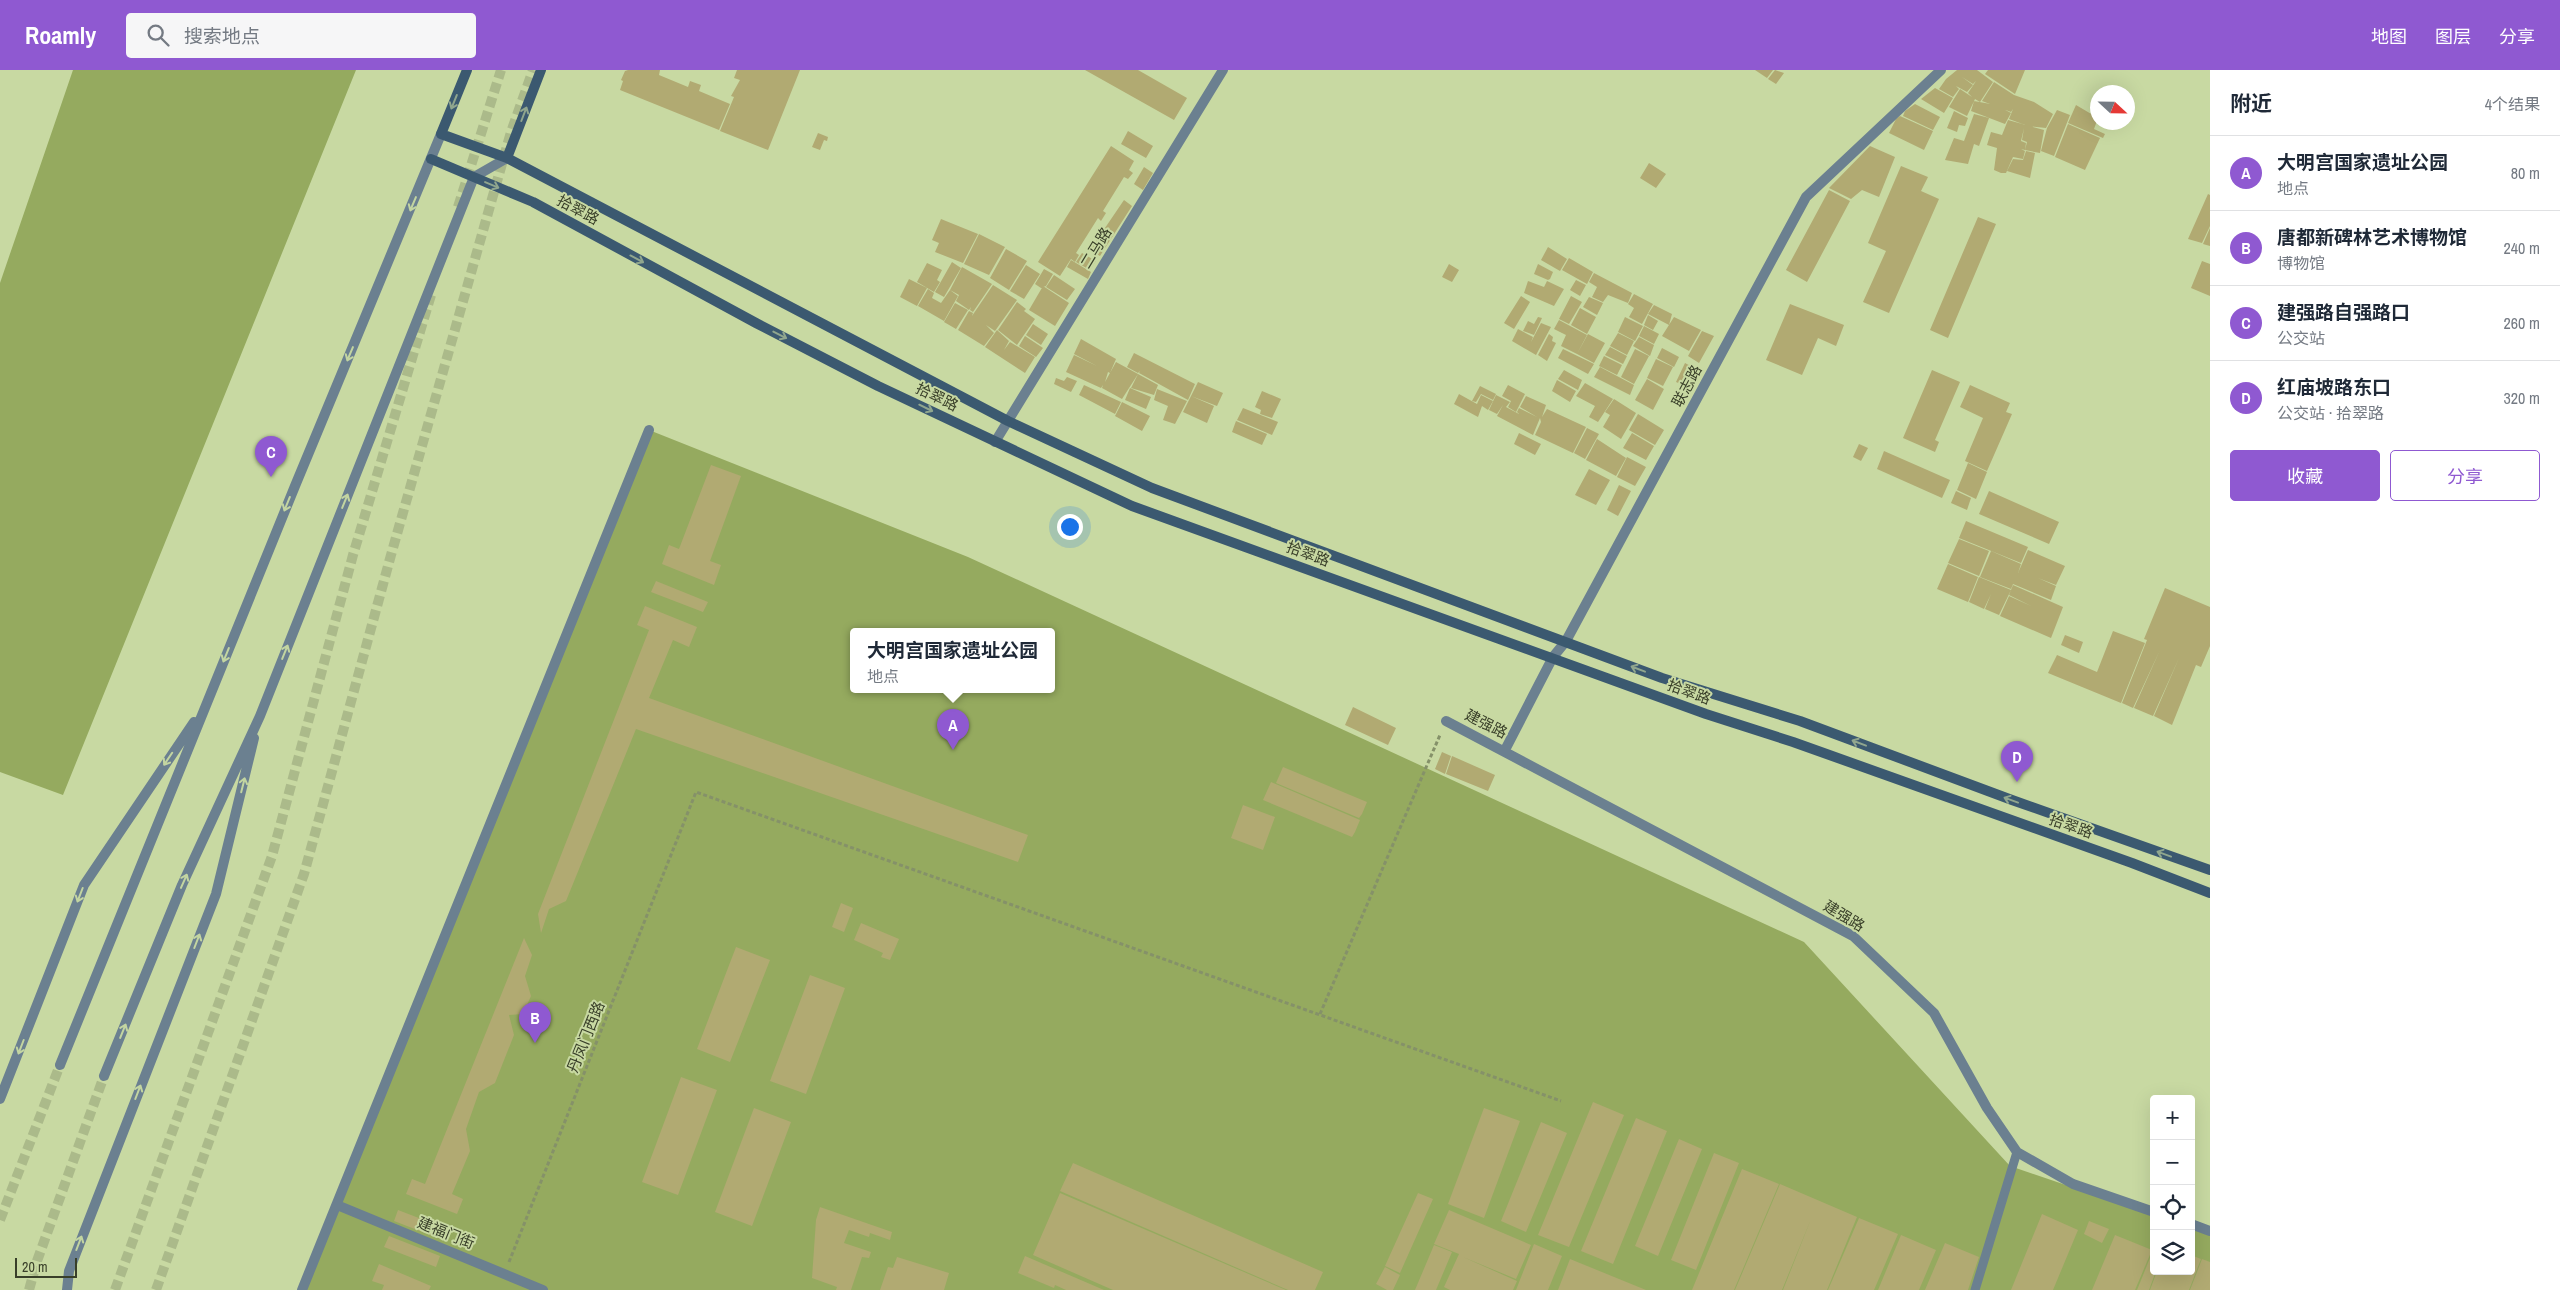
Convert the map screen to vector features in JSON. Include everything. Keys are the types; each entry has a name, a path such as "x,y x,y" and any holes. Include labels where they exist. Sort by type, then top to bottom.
{"main road":[{"path":"441,134 468,70"},
{"path":"507,158 541,70"},
{"name":"拾翠路","path":"441,134 507,158 1008,421 1152,488 1662,678 1800,721 2003,797 2210,870"},
{"name":"拾翠路","path":"431,159 533,202 756,323 994,442 1132,506 1706,714 1793,742 2132,863 2210,893"}],"street":[{"name":"二马路","path":"994,442 1223,70"},
{"name":"联志路","path":"1505,750 1553,657 1566,641 1806,197 1941,70"},
{"path":"60,1065 205,704 441,134"},
{"path":"104,1076 182,885 260,716 474,177 507,158"},
{"path":"302,1290 649,430"},
{"path":"0,1099 84,885 205,704"},
{"path":"67,1290 68,1271 216,894 260,716"},
{"name":"建强路","path":"1446,721 1505,750 1852,936 1934,1012 1987,1108 2017,1152 2073,1184 2150,1211"},
{"name":"建福门街","path":"337,1205 543,1290"},
{"path":"2195,1225 2210,1231"}],"lane":[{"path":"1975,1290 2017,1152"}],"path":[{"path":"1446,721 1320,1014 1561,1101"},
{"name":"丹凤门西路","path":"504,1273 696,792 1320,1014"}],"green space":[{"path":"73,70 356,70 63,795 0,772 0,283"},
{"path":"649,430 968,557 1804,942 2010,1166 2150,1214 2150,1275 2195,1275 2195,1229 2210,1235 2210,1290 300,1290"}],"building":[{"path":"660,70 659,75 688,87 690,81 701,85 699,91 730,104 719,130 620,90 623,81 621,80 625,71"},
{"path":"737,70 800,70 768,150 720,131 734,97 731,96 740,80 734,78"},
{"path":"1085,70 1138,70 1187,98 1174,120"},
{"path":"1755,70 1773,70 1767,78"},
{"path":"1775,70 1784,73 1776,84 1768,79"},
{"path":"1957,70 1977,70 1993,82 1980,102 1975,99 1967,116 1949,107 1960,89 1972,97 1968,93 1976,81 1973,84 1962,77 1973,85 1967,92 1956,86 1959,89 1953,97 1939,89 1946,79"},
{"path":"1988,70 2025,70 2015,94 1985,74"},
{"path":"1994,82 2014,95 2034,102 2053,114 2046,128 2028,126 2009,119 2013,109 2011,112 1982,101"},
{"path":"1935,88 1953,98 1944,113 1921,99"},
{"path":"1974,101 1996,105 2011,113 2005,124 1971,111"},
{"path":"1915,104 1940,117 1933,130 1903,116 1905,111"},
{"path":"2076,105 2090,113 2090,130 2096,130 2105,134 2103,138 2068,123"},
{"path":"2057,110 2070,115 2054,156 2041,151 2047,128"},
{"path":"1954,111 1968,118 1965,126 1959,125 1957,132 1947,128"},
{"path":"1974,114 1989,118 1979,146 1974,144 1968,164 1945,160 1954,138 1964,141"},
{"path":"1900,116 1933,131 1924,150 1889,133 1896,119"},
{"path":"2008,120 2044,130 2040,153 2025,150 2021,149 2025,151 2023,159 2013,157 2006,173 2001,173 1994,170 1997,148 1987,145 1991,132 2002,135"},
{"path":"2068,124 2100,138 2085,170 2055,157"},
{"path":"1128,131 1153,146 1146,158 1121,144"},
{"path":"818,133 828,137 827,141 824,140 820,150 812,147"},
{"path":"1111,146 1134,161 1129,170 1133,173 1128,179 1124,177 1103,211 1106,213 1101,221 1098,218 1076,253 1079,255 1075,262 1071,259 1060,276 1038,262"},
{"path":"1870,146 1895,157 1879,197 1862,190 1851,199 1829,188"},
{"path":"2026,151 2035,153 2030,178 2007,171 2013,159 2023,160"},
{"path":"1649,163 1666,174 1656,188 1640,178"},
{"path":"1901,166 1928,177 1921,191 1939,199 1889,313 1863,302 1886,251 1868,243"},
{"path":"1144,167 1153,173 1143,190 1134,184"},
{"path":"1829,190 1850,201 1807,282 1786,270"},
{"path":"2208,194 2210,195 2210,226 2202,243 2188,239"},
{"path":"1124,200 1132,206 1100,256 1090,250"},
{"path":"1978,217 1996,224 1948,338 1930,330"},
{"path":"941,219 978,234 963,263 935,252 939,243 932,240"},
{"path":"2210,228 2210,246 2203,244"},
{"path":"979,234 1005,247 989,275 964,264"},
{"path":"1548,247 1567,259 1560,271 1541,260"},
{"path":"1006,249 1027,261 1009,290 990,278"},
{"path":"1082,253 1096,261 1090,270 1076,262"},
{"path":"1569,258 1593,272 1587,284 1562,270"},
{"path":"1071,260 1091,272 1088,279 1067,267"},
{"path":"2202,261 2210,264 2210,296 2191,288"},
{"path":"952,262 961,268 944,297 935,292"},
{"path":"927,263 942,270 937,280 940,282 934,292 917,282"},
{"path":"1449,264 1459,270 1452,282 1442,277"},
{"path":"1538,264 1553,272 1550,279 1548,280 1534,274"},
{"path":"1026,265 1040,274 1024,299 1010,291"},
{"path":"962,267 992,284 973,312 970,310 971,307 969,310 956,301 959,295 950,290"},
{"path":"1044,269 1053,274 1046,286 1041,288 1035,284"},
{"path":"1594,273 1632,293 1628,303 1608,295 1603,302 1592,297 1597,287 1589,282"},
{"path":"1054,275 1075,289 1067,300 1046,287"},
{"path":"909,279 927,288 917,306 900,297"},
{"path":"1576,280 1586,285 1580,296 1570,290"},
{"path":"1528,281 1544,287 1547,281 1564,289 1554,306 1524,293"},
{"path":"993,285 1017,300 995,331 986,325 994,333 984,346 958,330 969,311 973,313 972,316"},
{"path":"1043,286 1069,303 1055,326 1029,310"},
{"path":"928,289 934,293 932,298 941,303 950,290 958,296 944,321 918,306"},
{"path":"1634,294 1653,304 1642,324 1629,317 1634,308 1628,304"},
{"path":"1521,296 1530,302 1514,329 1504,323"},
{"path":"1571,296 1582,302 1569,324 1559,319"},
{"path":"1589,297 1603,303 1597,315 1583,307"},
{"path":"1017,302 1026,309 1024,311 1035,319 1017,345 998,330"},
{"path":"955,303 968,310 956,329 944,322"},
{"path":"1790,304 1844,325 1836,346 1818,338 1802,375 1766,360"},
{"path":"1654,305 1672,314 1669,325 1648,314"},
{"path":"1580,308 1596,317 1587,334 1571,325"},
{"path":"1648,315 1658,321 1653,330 1644,325"},
{"path":"1538,317 1542,318 1534,335 1523,331 1528,321 1534,324"},
{"path":"1625,317 1643,326 1635,341 1618,332"},
{"path":"1674,317 1701,330 1689,351 1662,336"},
{"path":"1559,320 1587,335 1577,354 1561,346 1566,335 1554,329"},
{"path":"1541,323 1551,327 1536,355 1512,341 1518,329 1533,337 1531,342"},
{"path":"1033,324 1048,334 1041,345 1026,335"},
{"path":"1644,326 1659,334 1654,344 1639,336"},
{"path":"997,330 1009,341 1004,350 1010,342 1035,357 1025,373 985,347"},
{"path":"1702,331 1714,336 1699,363 1688,356"},
{"path":"1618,333 1634,341 1627,355 1610,346"},
{"path":"1549,334 1553,337 1552,341 1556,343 1547,361 1538,355"},
{"path":"1588,334 1605,343 1594,363 1577,354"},
{"path":"1025,336 1043,348 1036,357 1019,346"},
{"path":"1639,337 1654,345 1650,356 1633,346"},
{"path":"1081,339 1116,359 1110,373 1116,362 1138,374 1122,399 1102,388 1103,385 1101,388 1066,372 1074,355 1097,366 1074,354"},
{"path":"1610,347 1627,356 1623,364 1605,355"},
{"path":"1662,348 1679,357 1674,367 1657,358"},
{"path":"1563,349 1594,364 1588,374 1558,358"},
{"path":"1635,349 1649,356 1634,384 1621,377"},
{"path":"1134,353 1195,384 1188,400 1139,373 1140,371 1138,373 1127,367"},
{"path":"1604,356 1622,365 1617,375 1599,366"},
{"path":"1656,359 1673,367 1663,386 1647,378"},
{"path":"1685,363 1696,369 1692,377 1695,379 1690,388 1676,382"},
{"path":"1600,367 1634,385 1630,395 1594,377"},
{"path":"1564,370 1582,380 1578,390 1558,379"},
{"path":"1932,370 1960,382 1935,440 1939,442 1935,452 1903,438"},
{"path":"1138,374 1158,385 1154,395 1131,388"},
{"path":"1067,377 1077,381 1071,392 1054,384 1056,378 1064,381"},
{"path":"1647,379 1664,389 1653,410 1635,400"},
{"path":"1557,380 1576,391 1570,402 1552,391"},
{"path":"1198,382 1223,393 1217,406 1191,396"},
{"path":"1585,383 1613,399 1598,422 1589,417 1595,406 1576,396"},
{"path":"1084,385 1121,402 1115,414 1079,395"},
{"path":"1508,385 1525,394 1516,412 1508,407 1511,401 1502,396"},
{"path":"1970,385 2010,403 2006,412 2012,414 1987,471 1965,461 1983,418 1960,407"},
{"path":"1480,386 1496,394 1493,400 1481,394 1476,402 1472,401"},
{"path":"1130,388 1151,397 1146,409 1125,400"},
{"path":"1157,389 1187,401 1175,424 1163,420 1168,406 1154,400"},
{"path":"1262,391 1281,399 1272,418 1260,414 1261,410 1255,407"},
{"path":"1459,394 1477,404 1481,395 1493,401 1488,410 1482,406 1478,417 1454,404"},
{"path":"1496,395 1510,402 1506,407 1519,414 1517,412 1519,408 1537,417 1520,407 1526,396 1546,405 1542,417 1547,409 1586,427 1573,453 1535,435 1541,422 1540,418 1533,435 1497,416 1503,405 1497,414 1489,410"},
{"path":"1191,396 1214,406 1207,423 1183,412"},
{"path":"1614,399 1636,413 1621,439 1603,427 1610,415 1605,412"},
{"path":"1122,402 1150,416 1142,431 1115,416"},
{"path":"1243,408 1278,422 1272,435 1237,420"},
{"path":"1638,414 1664,430 1655,445 1629,430"},
{"path":"1236,421 1267,434 1262,445 1232,432"},
{"path":"1587,428 1599,434 1585,459 1574,453"},
{"path":"1519,433 1541,444 1535,455 1514,444"},
{"path":"1632,433 1654,446 1646,460 1623,448"},
{"path":"1597,439 1626,458 1616,476 1586,460"},
{"path":"1859,444 1868,448 1861,461 1853,457"},
{"path":"1884,451 1950,480 1942,498 1877,469"},
{"path":"1627,457 1646,467 1635,486 1617,477"},
{"path":"1968,463 1987,472 1976,499 1957,490"},
{"path":"711,465 741,476 710,561 721,565 714,585 662,564 669,545 679,549"},
{"path":"1589,469 1610,480 1596,505 1575,495"},
{"path":"1619,485 1631,491 1618,516 1607,510"},
{"path":"1956,491 1971,498 1967,510 1951,503"},
{"path":"1989,491 2059,522 2049,544 1979,514"},
{"path":"1966,521 2028,547 2021,563 1959,538"},
{"path":"1959,539 1989,551 1979,576 1948,563"},
{"path":"2028,550 2065,566 2056,585 2038,578 2056,586 2051,600 2013,584 2011,589 1980,577 1991,551 2021,564 2018,573"},
{"path":"1948,564 1978,577 1968,602 1937,589"},
{"path":"1979,577 2011,590 1999,615 1985,609 1991,594 1984,609 1969,602"},
{"path":"656,581 708,602 703,612 651,592"},
{"path":"2013,585 2063,607 2051,638 2000,616 2009,596 2031,606 2009,595"},
{"path":"2165,588 2210,607 2210,646 2201,667 2196,665 2172,725 2154,716 2179,658 2153,716 2134,708 2160,650 2133,708 2122,703 2147,640 2144,639"},
{"path":"645,606 697,627 689,647 673,640 649,698 1028,835 1018,862 636,729 566,901 549,909 541,933 538,914 649,630 637,625"},
{"path":"2113,631 2145,643 2121,703 2048,673 2057,655 2097,672"},
{"path":"2065,635 2083,642 2079,653 2061,645"},
{"path":"1353,707 1396,728 1388,745 1345,725"},
{"path":"1442,752 1451,756 1445,774 1435,769"},
{"path":"1452,756 1495,775 1488,791 1446,774"},
{"path":"1283,767 1367,802 1362,814 1359,818 1276,783"},
{"path":"1271,782 1360,820 1352,837 1263,800"},
{"path":"1243,805 1275,817 1263,850 1231,838"},
{"path":"841,903 853,908 844,932 832,927"},
{"path":"861,923 899,939 890,960 881,957 883,953 854,940"},
{"path":"524,938 532,955 525,976 531,996 523,1014 509,1015 514,1035 495,1083 479,1092 466,1129 470,1151 452,1194 463,1199 457,1214 406,1194 412,1179 425,1184"},
{"path":"736,947 770,960 730,1062 697,1049"},
{"path":"810,975 845,988 806,1094 770,1081"},
{"path":"681,1077 717,1090 678,1195 642,1182"},
{"path":"1593,1102 1624,1115 1569,1247 1538,1235"},
{"path":"754,1108 791,1122 752,1226 715,1212"},
{"path":"1484,1108 1520,1121 1484,1218 1448,1204"},
{"path":"1636,1118 1667,1131 1613,1264 1581,1251"},
{"path":"1541,1122 1567,1133 1526,1232 1501,1221"},
{"path":"1679,1139 1702,1149 1658,1256 1635,1246"},
{"path":"1714,1153 1739,1163 1696,1270 1671,1260"},
{"path":"1073,1163 1323,1272 1315,1290 1288,1290 1060,1191"},
{"path":"1742,1169 1779,1184 1734,1290 1692,1290"},
{"path":"1780,1184 1857,1217 1827,1290 1783,1290 1811,1219 1782,1290 1735,1290"},
{"path":"1060,1193 1286,1290 1113,1290 1033,1255"},
{"path":"1418,1193 1433,1199 1400,1273 1385,1266"},
{"path":"820,1207 892,1232 890,1240 870,1233 869,1237 849,1230 844,1243 871,1252 869,1258 862,1257 851,1290 836,1290 837,1287 812,1278 816,1220"},
{"path":"398,1210 450,1230 446,1241 394,1221"},
{"path":"1449,1210 1531,1245 1516,1279 1463,1257 1517,1281 1513,1290 1450,1290 1444,1287 1459,1254 1434,1244"},
{"path":"2042,1214 2078,1230 2053,1290 2011,1290"},
{"path":"1859,1218 1898,1234 1874,1290 1828,1290"},
{"path":"2089,1221 2109,1229 2102,1243 2084,1234"},
{"path":"1901,1235 1936,1250 1919,1290 1878,1290"},
{"path":"2115,1235 2150,1249 2150,1255 2135,1290 2092,1290"},
{"path":"389,1236 440,1256 436,1267 384,1247"},
{"path":"1945,1243 1979,1257 1968,1290 1925,1290"},
{"path":"1534,1244 1562,1256 1548,1290 1516,1290"},
{"path":"1434,1245 1452,1252 1436,1290 1415,1290"},
{"path":"1025,1256 1104,1290 1066,1290 1055,1285 1054,1288 1018,1273"},
{"path":"897,1257 949,1273 944,1290 880,1290 888,1267 893,1268"},
{"path":"2195,1257 2201,1259 2195,1274"},
{"path":"2150,1258 2150,1275 2155,1275 2149,1290 2137,1290"},
{"path":"1570,1259 1646,1290 1558,1290"},
{"path":"2202,1259 2210,1262 2210,1290 2190,1290"},
{"path":"379,1264 431,1286 429,1290 382,1290 384,1285 372,1281"},
{"path":"1385,1267 1400,1275 1393,1290 1387,1290 1376,1284"},
{"path":"2156,1275 2195,1275 2189,1290 2150,1290"}],"tunnel":[{"path":"458,207 501,70"},
{"path":"156,1290 304,874 391,555 511,132 533,70"},
{"path":"115,1290 272,856 353,555 431,295"},
{"path":"0,1220 60,1065"},
{"path":"29,1290 37,1261 104,1076"}],"place":[{"name":"建强路自强路口","path":"271,477"},
{"name":"大明宫国家遗址公园","path":"953,750"},
{"name":"红庙坡路东口","path":"2017,782"},
{"name":"唐都新碑林艺术博物馆","path":"535,1043"}]}
